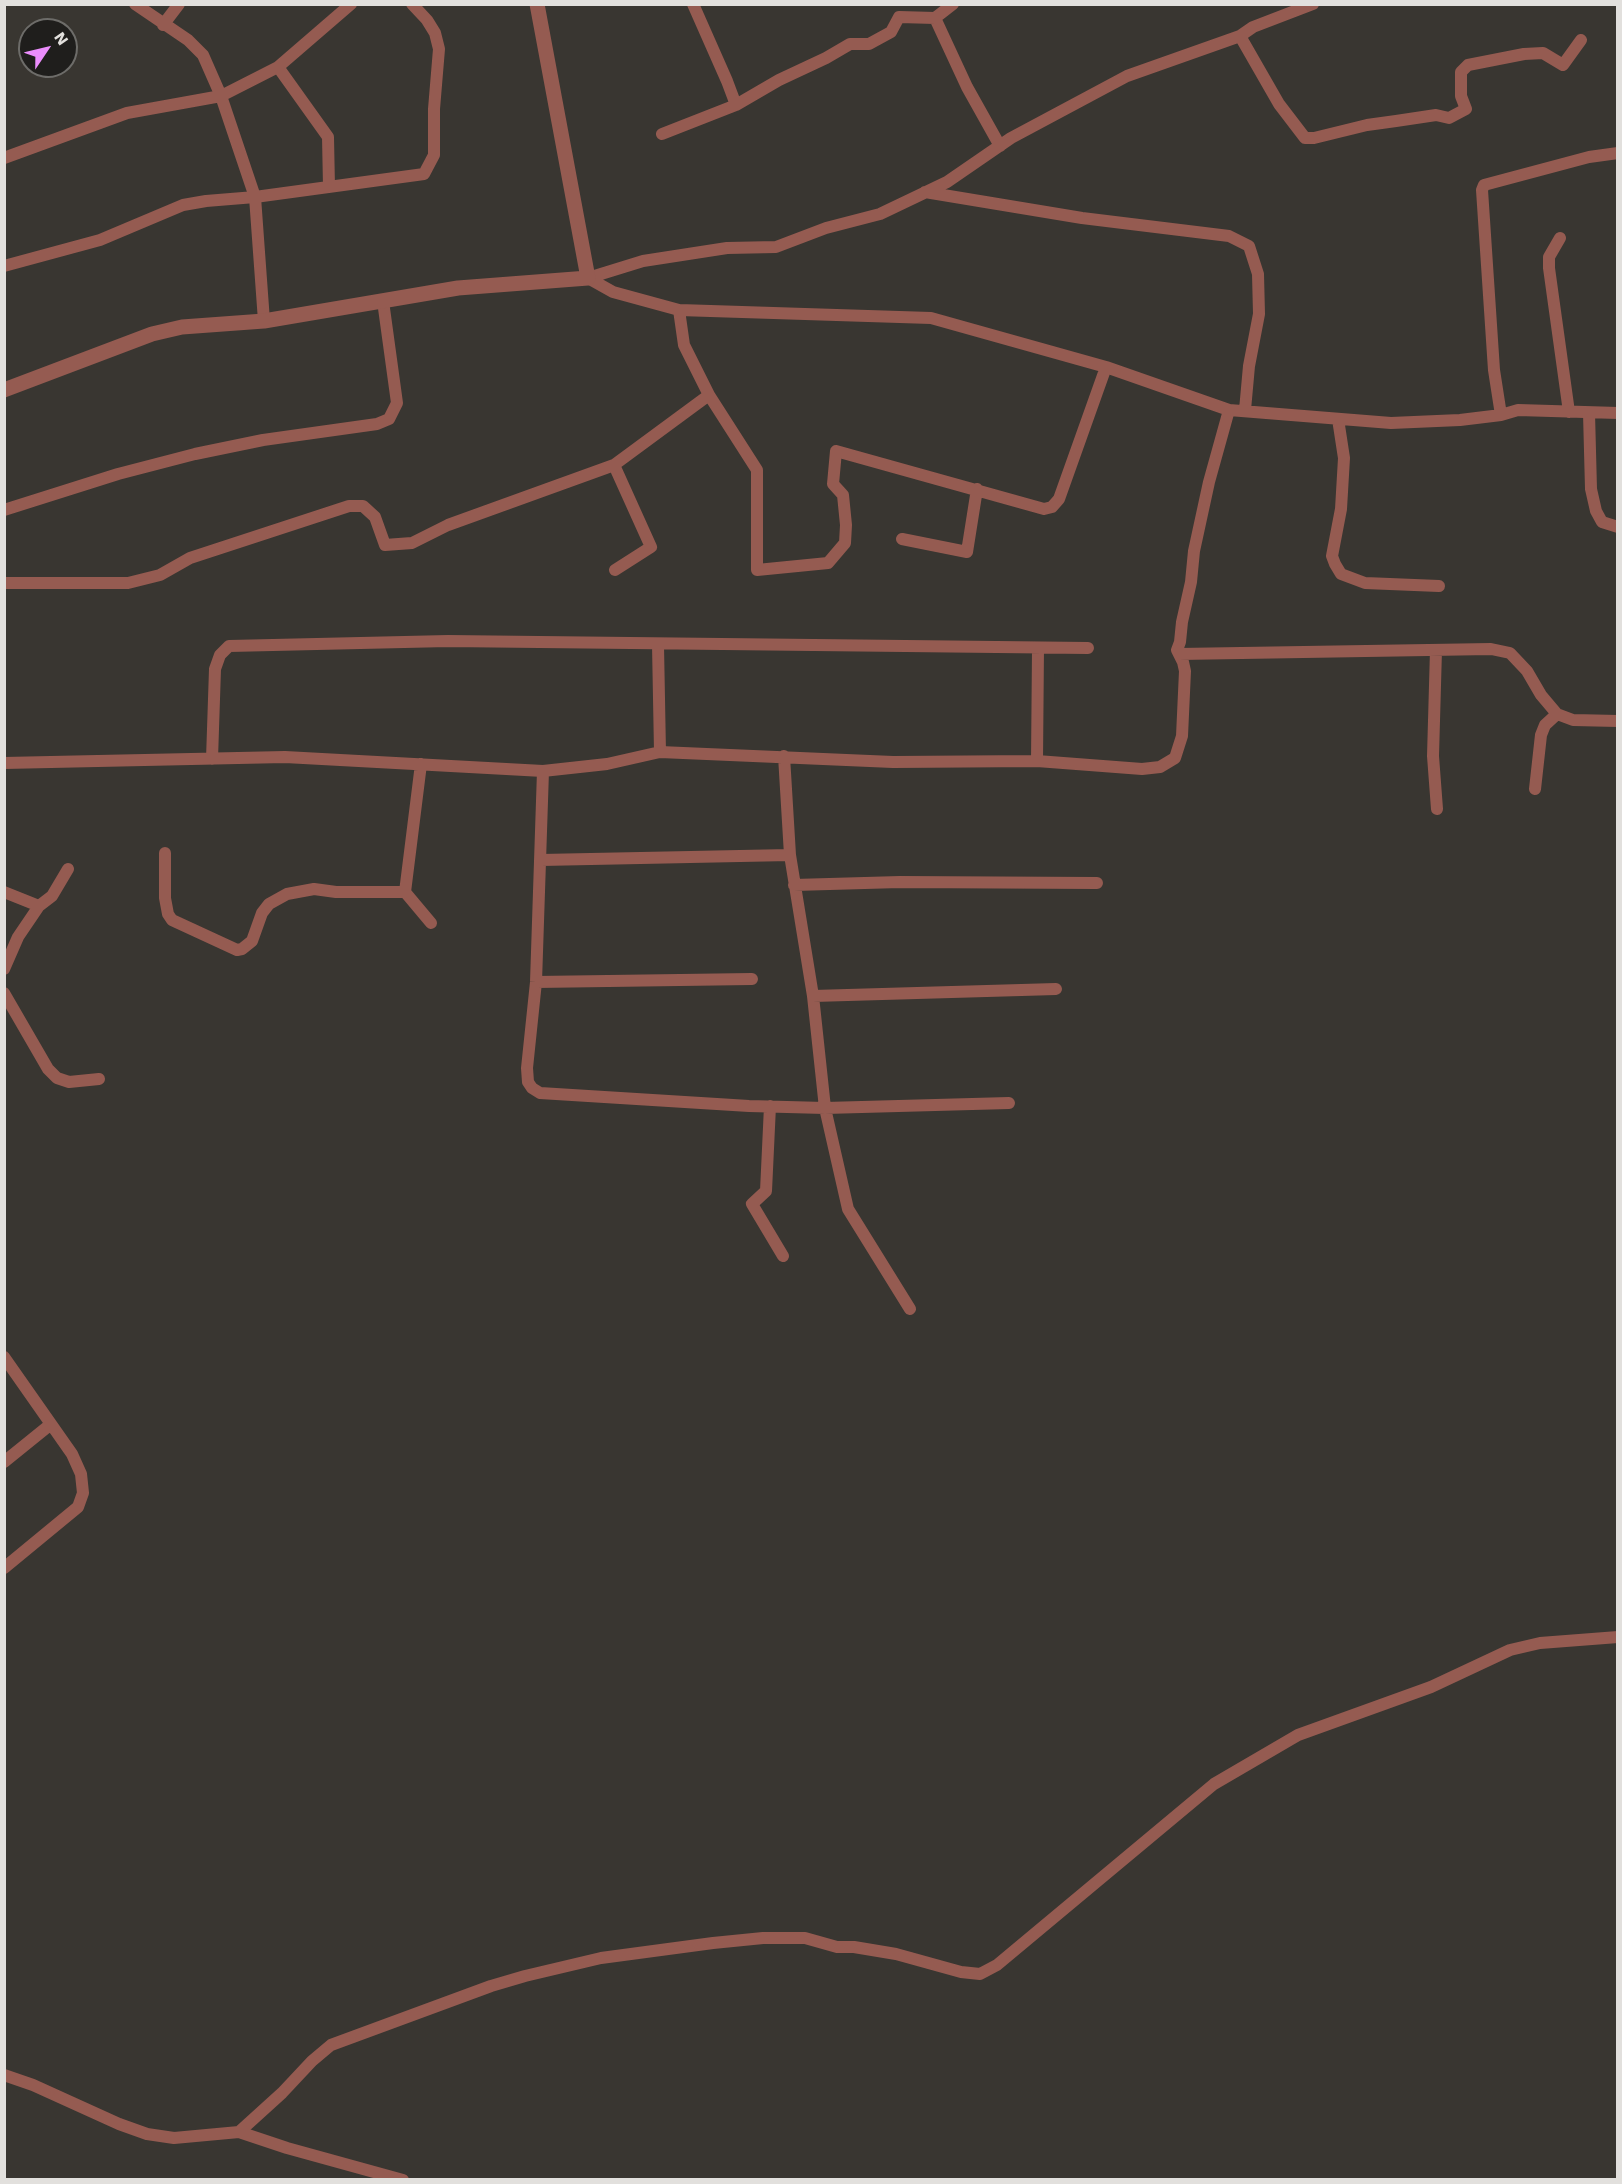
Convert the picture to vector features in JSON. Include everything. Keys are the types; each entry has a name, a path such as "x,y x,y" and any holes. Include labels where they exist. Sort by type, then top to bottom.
{"street":[{"path":"135,4 188,40 203,55 221,96 255,198 264,321"},
{"path":"163,25 179,4"},
{"path":"4,158 127,113 221,96 278,67 351,4"},
{"path":"4,266 100,240 183,205 255,198 424,174 435,155 434,110 439,49 435,33 427,20 412,4"},
{"path":"537,4 588,278"},
{"path":"693,4 728,81 736,105"},
{"path":"662,134 736,105 850,44 868,44 891,32 898,17 935,18 952,4"},
{"path":"4,390 152,334 208,324 264,321 459,288 588,278 643,261 727,248 776,247 826,228 880,214 946,182 1000,146 1127,76 1240,36 1253,27 1313,4"},
{"path":"935,18 967,87 1000,146"},
{"path":"1240,36 1279,104 1305,138 1314,138 1367,125 1436,115 1449,118 1466,109 1461,96 1461,72 1468,65 1543,52 1563,65 1581,40"},
{"path":"278,67 328,137 329,187"},
{"path":"1501,415 1494,370 1482,190 1484,185 1589,157 1617,153"},
{"path":"925,192 1082,218 1229,236 1249,246 1258,274 1259,314 1249,366 1245,410"},
{"path":"1560,238 1549,257 1549,268 1569,412"},
{"path":"588,278 613,292 679,310 931,318 1106,367 1229,410 1391,423 1501,415 1518,410 1617,413"},
{"path":"4,510 118,474 195,454 263,440 378,424 389,419 397,403 383,301"},
{"path":"679,310 684,345 709,394 757,470 757,570 828,563 845,543 843,495 832,484 836,451 1044,509 1052,507 1059,499 1106,367"},
{"path":"4,583 128,583 160,575 190,558 349,506 363,506 375,517 385,545 412,543 448,525 614,465 709,394"},
{"path":"5,762 285,757 543,771 607,764 660,752 893,762 1037,761 1142,769 1160,767 1174,758 1182,736 1185,671 1177,650 1191,582 1194,551 1209,482 1229,410"},
{"path":"1589,413 1591,489 1596,511 1602,522 1617,527"},
{"path":"1338,419 1344,459 1341,510 1332,556 1341,574 1365,583 1439,586"},
{"path":"614,465 651,547 615,570"},
{"path":"902,539 967,552 977,489"},
{"path":"212,759 215,669 220,655 229,646 448,641 1088,648"},
{"path":"658,645 660,752"},
{"path":"1037,761 1038,649"},
{"path":"1179,654 1491,649 1510,653 1527,671 1541,695 1557,714 1573,720 1617,721"},
{"path":"1436,650 1433,756 1437,809"},
{"path":"1535,789 1541,735 1545,725 1557,714"},
{"path":"784,756 790,855 813,996 825,1108 848,1209 910,1309"},
{"path":"421,765 405,892 432,923"},
{"path":"543,771 536,982 527,1068 528,1082 532,1088 540,1093 825,1108 1009,1103"},
{"path":"165,853 165,897 168,914 172,920 237,950 252,941 262,913 269,903 286,894 314,889 336,892 405,892"},
{"path":"541,860 790,855"},
{"path":"4,969 18,938 39,906 52,896 68,869"},
{"path":"794,885 900,882 1097,883"},
{"path":"4,892 39,906"},
{"path":"536,982 752,979"},
{"path":"813,996 1056,989"},
{"path":"4,993 48,1069 57,1078 69,1082 99,1079"},
{"path":"770,1106 766,1191 752,1204 783,1256"},
{"path":"4,1357 72,1454 81,1474 84,1493 78,1507 4,1568"},
{"path":"4,1462 51,1424"},
{"path":"239,2132 331,2045 491,1986 601,1958 713,1942 763,1938 806,1938 837,1947 854,1947 896,1954 961,1972 980,1974 997,1965 1214,1784 1298,1735 1431,1687 1510,1650 1540,1643 1617,1637"},
{"path":"4,2075 147,2134 174,2138 239,2132 287,2148 403,2180"}]}
